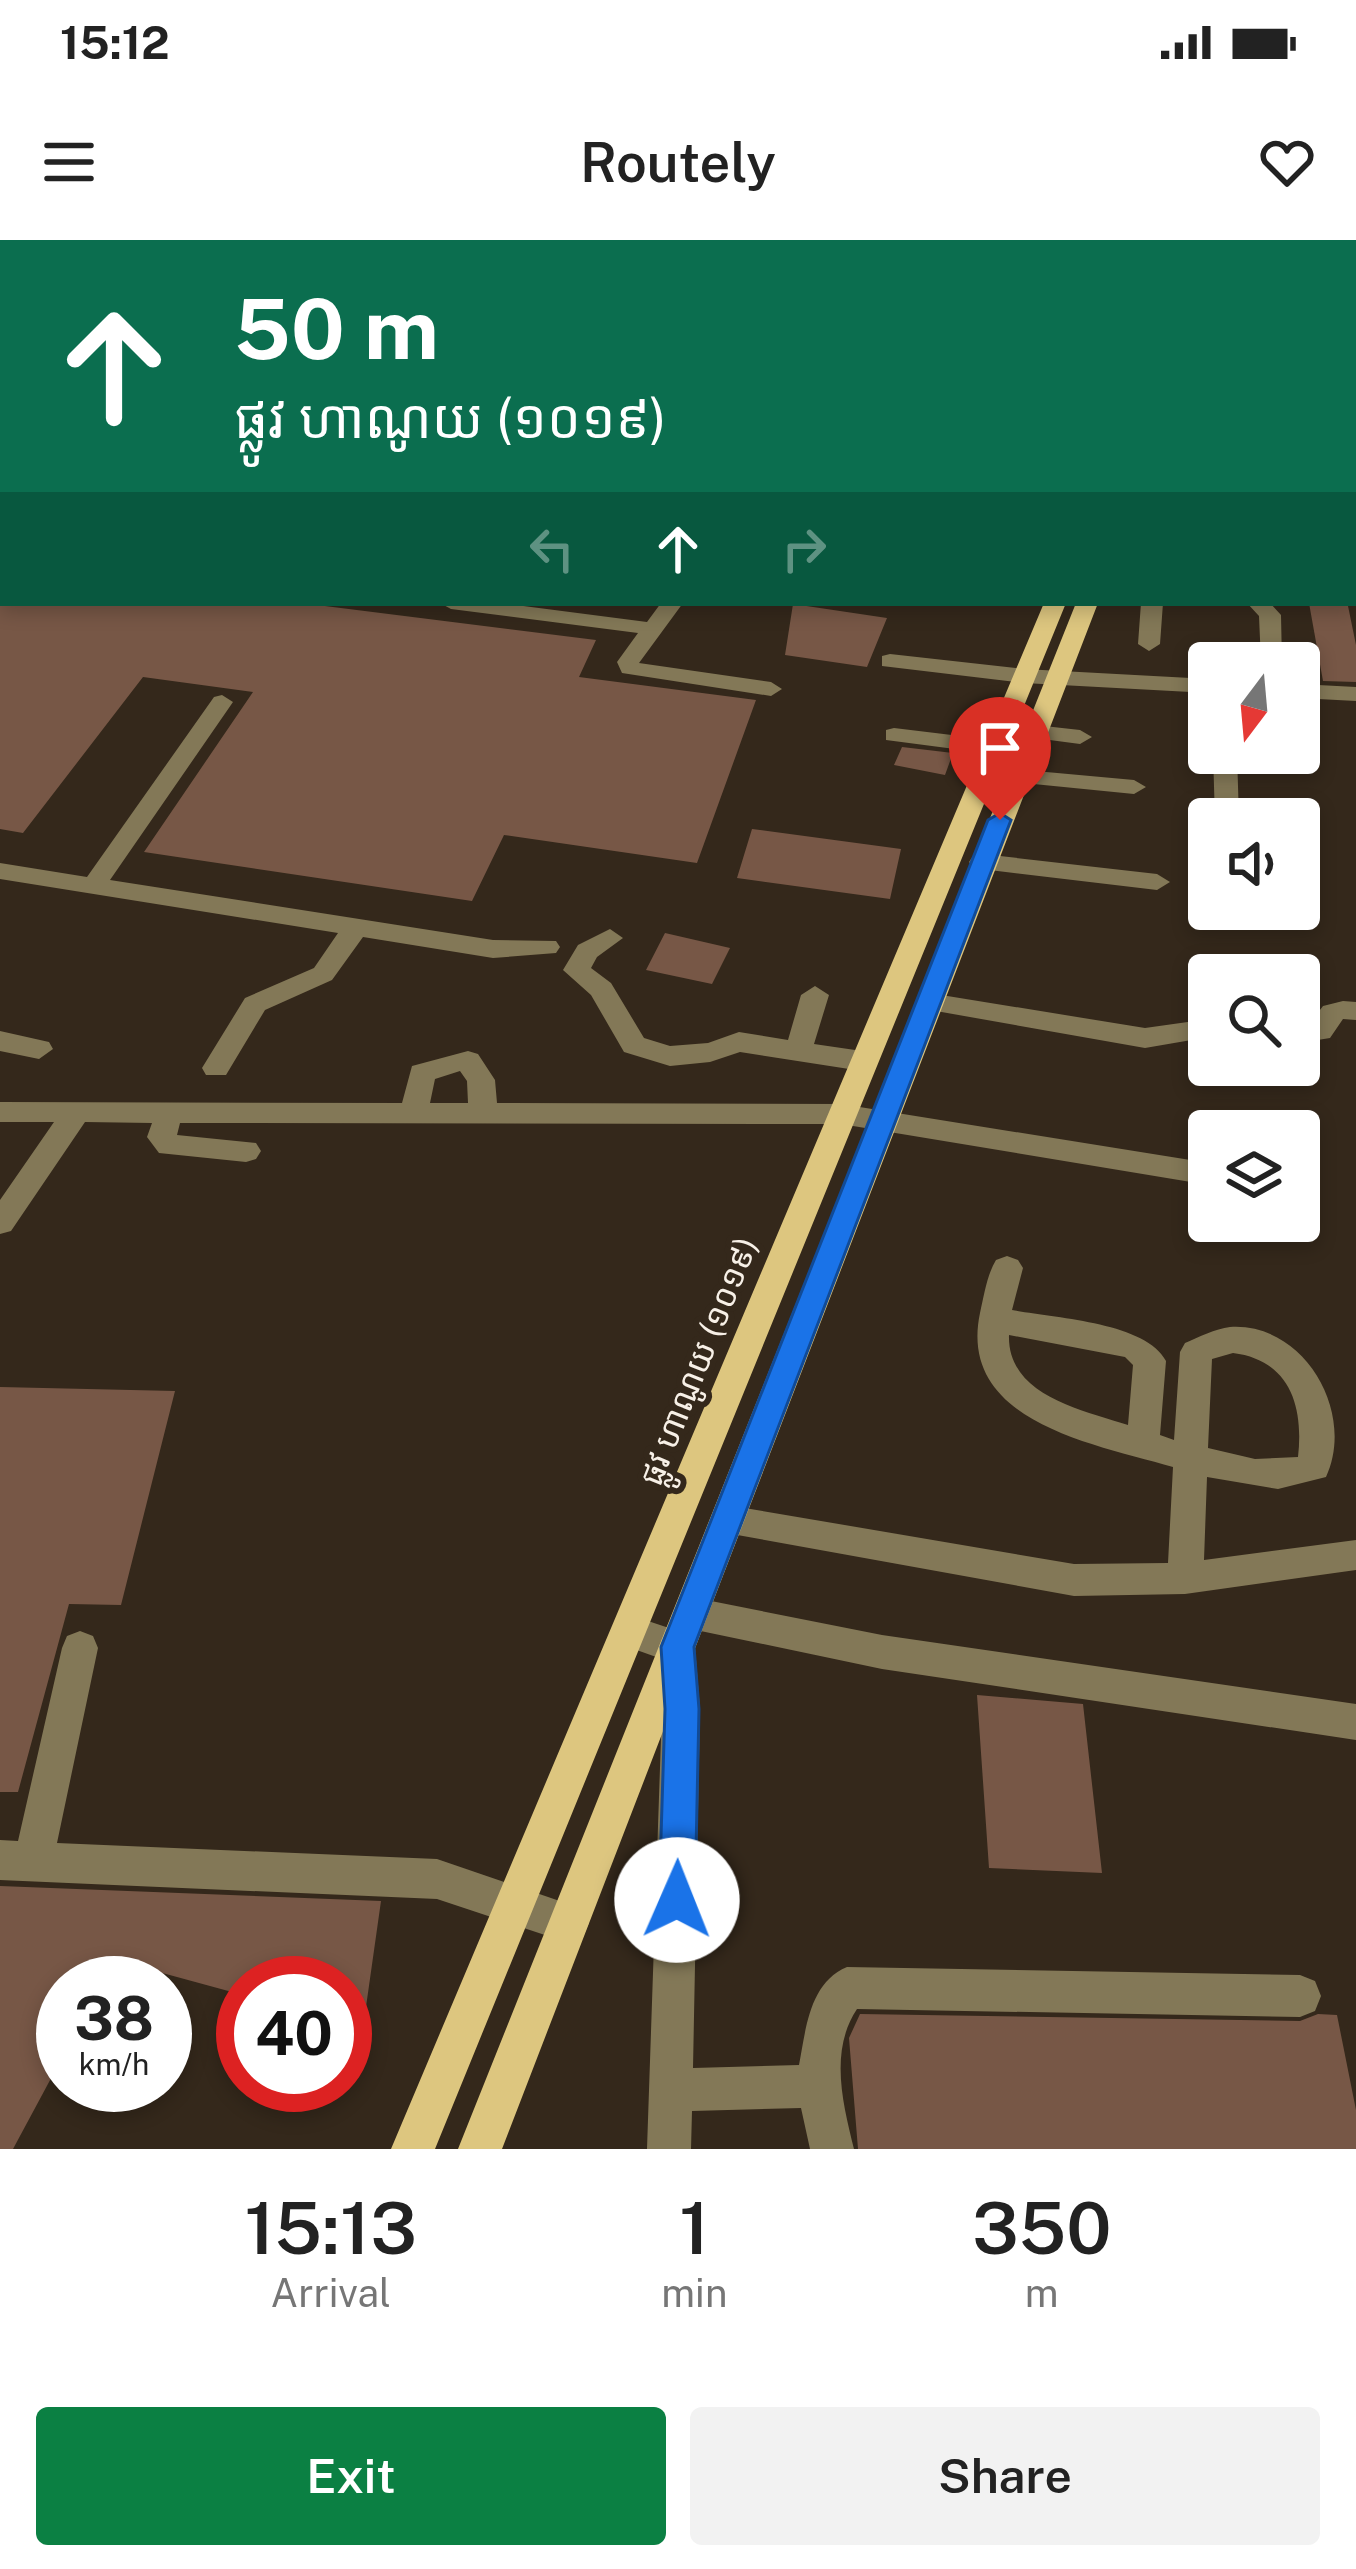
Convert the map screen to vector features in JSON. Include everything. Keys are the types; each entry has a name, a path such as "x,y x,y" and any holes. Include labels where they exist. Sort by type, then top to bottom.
{"main road":[{"name":"ផ្លូវ ហាណូយ (១០១៩)","path":"480,2149 1035,732 1054,606"},
{"name":"ផ្លូវ ហាណូយ (១០១៩)","path":"413,2149 987,760 1085,606"}],"street":[{"path":"1126,240 1171,240"},
{"path":"474,606 654,629"},
{"path":"671,606 628,662 635,672 771,689"},
{"path":"1149,644 1152,606"},
{"path":"1261,606 1270,615 1271,642"},
{"path":"890,661 1040,677 1188,685"},
{"path":"1320,692 1356,694"},
{"path":"93,886 222,702"},
{"path":"1035,732 1080,737"},
{"path":"894,735 987,760 1017,778 1134,787"},
{"path":"982,862 1157,882"},
{"path":"0,871 493,949 547,947"},
{"path":"216,1068 255,1004 323,974 356,927"},
{"path":"610,938 587,951 576,970 601,989 634,1045 670,1057 710,1052 739,1042 862,1061"},
{"path":"798,1051 815,995"},
{"path":"928,1002 1145,1038 1167,1039 1188,1029"},
{"path":"1320,1031 1327,1014 1356,1011"},
{"path":"0,1041 40,1049"},
{"path":"413,1113 422,1073 451,1061 468,1061 481,1080 483,1113"},
{"path":"0,1112 841,1114 1188,1171"},
{"path":"0,1223 77,1112"},
{"path":"169,1112 162,1137 169,1145 246,1151"},
{"path":"1006,1268 991,1350 998,1372 1017,1395 1143,1442 1191,1456 1240,1472 1281,1476 1314,1467 1321,1430 1312,1387 1281,1353 1232,1340 1196,1352 1191,1456 1185,1578"},
{"path":"996,1320 1134,1346 1143,1352 1150,1361 1143,1442"},
{"path":"727,1520 1074,1580 1185,1578 1356,1556"},
{"path":"669,2149 684,1630"},
{"path":"630,1631 684,1630 882,1652 1356,1722"},
{"path":"80,1648 16,1861 437,1879 569,1923"},
{"path":"832,2149 817,2086 830,2013 848,1988 1300,1996"},
{"path":"673,2090 817,2086"}],"building":[{"path":"0,606 325,606 596,640 579,677 756,700 697,863 504,835 472,901 144,852 253,692 143,677 23,833 0,829"},
{"path":"793,606 887,618 867,667 785,655"},
{"path":"1310,606 1348,606 1356,645 1356,682 1323,681 1320,642 1316,642"},
{"path":"902,747 953,753 945,775 894,765"},
{"path":"752,829 901,849 890,899 737,878"},
{"path":"665,933 730,948 712,984 646,970"},
{"path":"0,1387 175,1391 121,1605 69,1604 18,1792 0,1792"},
{"path":"977,1695 1083,1704 1102,1873 989,1868"},
{"path":"0,1886 381,1901 372,1964 372,1956 216,1956 216,1988 192,1981 192,1956 36,1956 36,2106 13,2149 0,2149"},
{"path":"860,2014 1300,2021 1318,2014 1337,2015 1356,2110 1356,2149 858,2149 849,2038"}],"route":[{"path":"677,1900 682,1709 677,1647 1000,820"}]}
